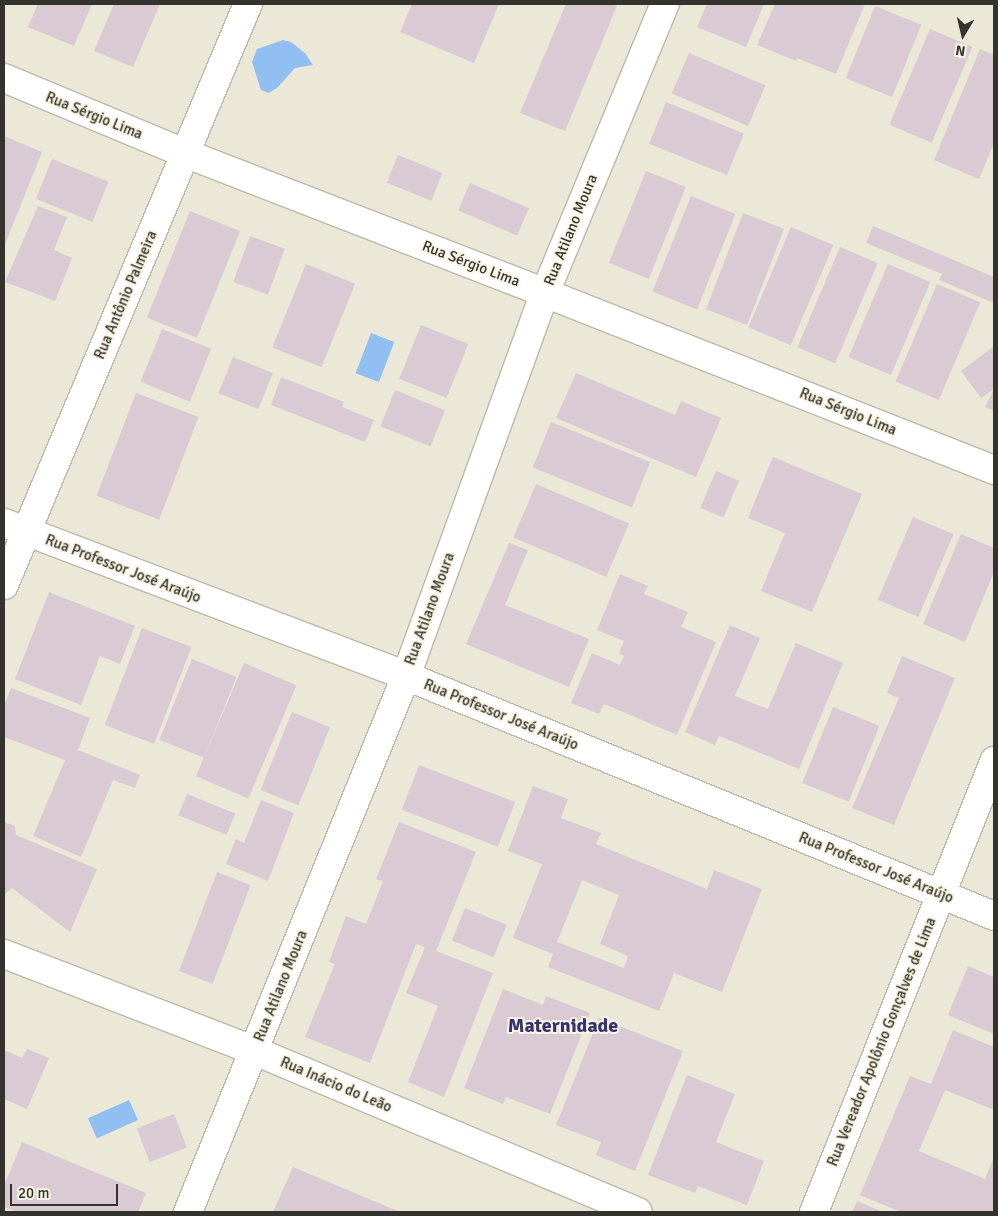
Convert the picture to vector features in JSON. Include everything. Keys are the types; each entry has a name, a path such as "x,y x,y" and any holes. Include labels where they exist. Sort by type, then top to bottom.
{"street":[{"name":"Rua Antônio Palmeira","path":"4,585 14,528 187,154 248,4"},
{"name":"Rua Atilano Moura","path":"188,1212 406,676 545,292 665,4"},
{"name":"Rua Sérgio Lima","path":"4,78 187,154 545,292 994,470"},
{"name":"Rua Professor José Araújo","path":"14,528 406,676 994,916"},
{"name":"Rua Vereador Apolônio Gonçalves de Lima","path":"814,1212 994,761"},
{"name":"Rua Inácio do Leão","path":"4,954 255,1051 638,1212"}],"water":[{"path":"283,40 291,42 305,53 313,65 295,68 278,87 269,93 261,90 252,62 257,49"},
{"path":"371,333 394,342 379,382 356,373"},
{"path":"129,1100 138,1120 97,1138 88,1118"}],"building":[{"path":"38,4 92,4 74,46 28,27"},
{"path":"114,4 160,4 133,67 94,51"},
{"path":"412,4 499,4 474,63 400,32"},
{"path":"566,4 611,4 617,6 565,131 520,113"},
{"path":"707,4 764,4 746,47 697,27"},
{"path":"775,4 865,4 836,74 797,58 796,61 757,45"},
{"path":"875,6 921,25 892,97 846,78"},
{"path":"930,29 972,47 932,143 889,125"},
{"path":"980,49 994,55 994,143 979,179 934,160"},
{"path":"689,53 765,85 748,126 672,94"},
{"path":"666,102 744,133 727,175 649,144"},
{"path":"4,136 42,152 4,247"},
{"path":"398,155 443,173 431,201 387,183"},
{"path":"52,159 109,182 92,222 36,199"},
{"path":"646,171 686,187 649,279 609,263"},
{"path":"470,183 529,208 517,236 458,211"},
{"path":"691,196 736,214 697,309 652,291"},
{"path":"38,206 67,217 54,250 72,258 55,301 5,282"},
{"path":"190,211 240,231 197,338 147,318"},
{"path":"743,213 784,229 747,325 706,309"},
{"path":"873,226 994,277 994,303 939,280 942,274 866,243"},
{"path":"791,227 833,245 791,345 748,327"},
{"path":"250,236 285,249 268,295 233,282"},
{"path":"840,247 878,263 835,363 797,347"},
{"path":"306,264 355,284 321,367 272,347"},
{"path":"888,264 930,282 891,375 849,357"},
{"path":"937,284 980,302 939,400 896,382"},
{"path":"421,325 468,344 447,398 399,379"},
{"path":"162,329 211,349 190,402 141,382"},
{"path":"994,346 994,389 981,398 961,371"},
{"path":"233,357 273,373 258,409 218,393"},
{"path":"576,373 675,415 681,401 721,418 696,477 556,418"},
{"path":"281,377 344,402 342,407 374,420 365,442 271,405"},
{"path":"994,389 994,411 985,407"},
{"path":"395,390 445,410 430,446 380,426"},
{"path":"136,393 199,417 159,520 97,496"},
{"path":"551,422 650,462 632,508 533,467"},
{"path":"773,457 862,494 812,612 761,591 785,533 748,518"},
{"path":"716,471 739,481 723,518 700,508"},
{"path":"536,484 629,523 606,577 513,537"},
{"path":"913,517 954,534 918,617 878,600"},
{"path":"961,534 994,548 994,572 965,642 923,624"},
{"path":"509,543 528,550 505,605 589,639 569,687 466,644"},
{"path":"620,574 648,586 644,594 688,612 681,627 716,642 677,735 604,704 599,714 571,703 592,653 620,665 624,656 619,654 624,641 597,630"},
{"path":"49,592 135,626 120,664 100,656 81,705 15,679"},
{"path":"730,625 760,638 735,696 768,709 796,643 843,663 799,769 719,736 715,745 685,732"},
{"path":"142,628 191,647 154,744 105,725"},
{"path":"902,656 955,678 894,825 852,808 899,698 887,693"},
{"path":"192,659 237,677 204,758 159,740"},
{"path":"244,663 296,685 248,798 196,776"},
{"path":"11,688 90,718 78,750 140,775 135,788 113,780 81,857 33,836 65,760 4,737 4,706"},
{"path":"833,707 879,726 849,802 802,783"},
{"path":"292,712 330,727 299,805 261,790"},
{"path":"419,765 515,802 498,847 402,810"},
{"path":"533,786 568,799 561,818 601,833 596,844 707,889 714,870 762,889 722,992 674,973 659,1011 548,967 553,954 513,938 542,864 508,851","holes":["582,880 619,895 600,944 628,956 624,968 557,942"]},
{"path":"187,794 235,813 227,835 178,815"},
{"path":"261,800 294,813 268,881 226,864 236,839 244,843"},
{"path":"4,822 15,826 16,835 97,869 70,932 12,888 4,895"},
{"path":"399,822 476,852 436,951 493,973 444,1097 408,1082 438,1006 406,993 425,947 416,944 370,1063 305,1037 335,964 329,962 346,916 366,924 383,881 376,879"},
{"path":"217,872 251,885 213,984 179,971"},
{"path":"465,908 507,925 494,957 452,940"},
{"path":"968,966 994,977 994,1034 948,1015"},
{"path":"503,989 543,1005 546,996 590,1013 550,1114 506,1097 503,1104 464,1088"},
{"path":"599,1018 683,1051 635,1171 596,1155 601,1142 556,1125"},
{"path":"953,1030 994,1047 994,1110 945,1090 919,1151 985,1179 994,1157 994,1212 901,1212 860,1195 910,1076 931,1084"},
{"path":"27,1049 49,1058 27,1109 4,1099 4,1050 22,1058"},
{"path":"687,1075 735,1094 716,1142 764,1161 747,1205 698,1186 695,1193 648,1175"},
{"path":"174,1114 187,1148 150,1162 137,1128"},
{"path":"22,1142 146,1193 138,1212 17,1212 4,1207 4,1186"},
{"path":"293,1167 400,1212 273,1212"},
{"path":"857,1201 883,1212 852,1212"}],"district":[{"name":"Maternidade","path":"563,1025"}]}
